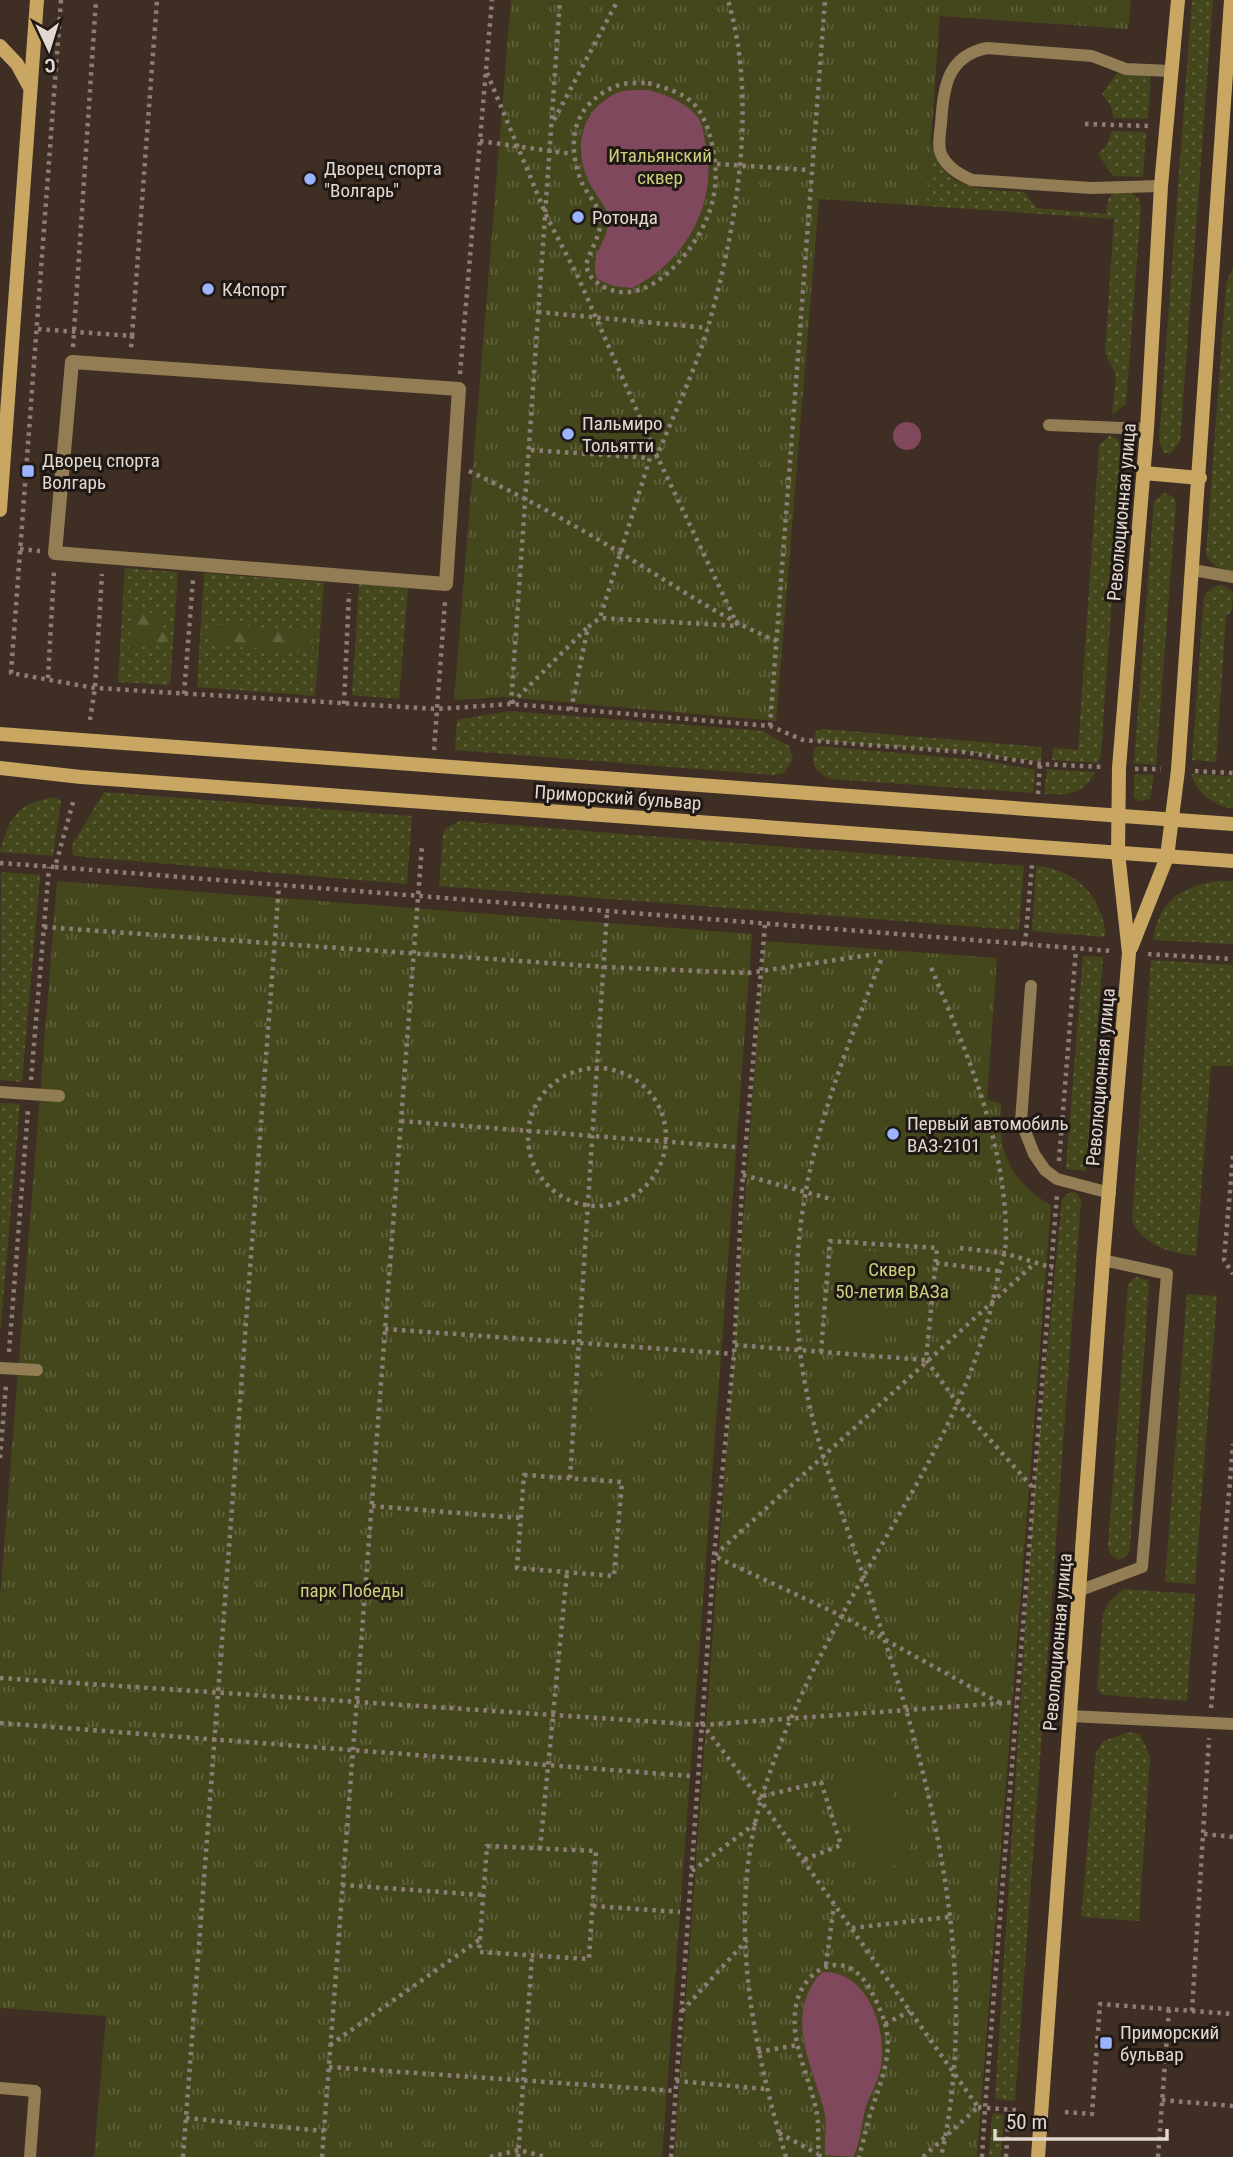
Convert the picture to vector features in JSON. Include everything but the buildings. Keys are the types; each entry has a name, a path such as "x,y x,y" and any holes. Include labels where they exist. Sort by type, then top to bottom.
{"main road":[{"path":"0,510 37,0"},
{"name":"Революционная улица","path":"1038,2157 1103,1260 1129,953 1118,853 1119,768 1144,473 1161,186 1178,0"},
{"path":"1129,953 1167,856 1171,820 1200,478 1231,0"},
{"path":"0,46 17,64 29,88"},
{"path":"1144,473 1200,478"},
{"path":"0,734 1233,824"},
{"name":"Приморский бульвар","path":"0,768 122,780 1233,861"}],"street":[{"path":"72,362 129,366 459,388 446,583 103,559 55,553 72,362"}],"lane":[{"path":"1161,186 1091,188 972,180 957,173 942,157 939,146 943,88 948,74 959,61 974,51 988,48 1092,56 1126,69 1171,71"},
{"path":"1049,425 1147,429"},
{"path":"1193,570 1233,577"},
{"path":"1031,986 1021,1121 1034,1154 1045,1170 1057,1179 1110,1193"},
{"path":"0,1092 58,1096"},
{"path":"1081,1590 1142,1567 1167,1274 1103,1260"},
{"path":"4,1368 37,1370"},
{"path":"1070,1716 1233,1724"},
{"path":"0,2088 36,2091 30,2157"}],"path":[{"path":"61,0 11,673 95,688 437,709 511,704 770,726 803,740 964,752 1040,764 1098,767"},
{"path":"72,362 96,0"},
{"path":"129,366 157,0"},
{"path":"459,388 492,0"},
{"path":"511,704 531,450 560,0"},
{"path":"553,122 618,0"},
{"path":"657,456 708,328 727,248 739,165 743,84 736,28 728,0"},
{"path":"770,726 809,170 825,0"},
{"path":"487,73 547,218 597,317 657,456 738,626"},
{"path":"648,83 680,92 705,117 717,164 716,187 707,219 673,269 632,292 610,290 593,281 586,265 590,247 600,231 601,216 582,184 572,154 574,127 590,102 617,85 648,83"},
{"path":"1085,124 1166,127"},
{"path":"480,141 572,154"},
{"path":"717,164 809,170"},
{"path":"578,277 588,273"},
{"path":"538,312 708,328"},
{"path":"37,329 132,336"},
{"path":"531,450 650,458 657,456"},
{"path":"511,704 600,618 650,458"},
{"path":"454,464 527,499 621,553 738,626 777,641"},
{"path":"20,549 55,553 48,678"},
{"path":"90,720 95,688 103,559"},
{"path":"184,694 194,565"},
{"path":"344,704 349,576"},
{"path":"433,765 446,583"},
{"path":"600,618 738,626"},
{"path":"571,709 588,627"},
{"path":"1038,795 1040,764"},
{"path":"0,1458 4,1368 44,927 52,867 74,799"},
{"path":"322,2157 422,845"},
{"path":"0,863 418,895 908,938 1233,959"},
{"path":"1025,945 1032,865"},
{"path":"183,2157 272,944 279,885"},
{"path":"570,1478 607,912"},
{"path":"671,2157 714,1556 735,1345 743,1175 765,925"},
{"path":"44,927 604,967 761,972 876,954"},
{"path":"982,2157 1076,949"},
{"path":"881,960 823,1113 803,1191 797,1269 801,1350 822,1457 885,1640 935,1824 950,1917 956,2029 941,2157"},
{"path":"786,2157 765,2089 750,1996 747,1885 762,1798 793,1716 842,1616 959,1405 973,1373 1004,1253 1002,1172 988,1115 968,1056 930,965"},
{"path":"597,1068 618,1071 639,1082 653,1096 663,1118 666,1142 663,1160 653,1177 635,1195 616,1203 588,1205 559,1195 543,1181 532,1162 528,1132 531,1114 541,1096 559,1079 579,1070 597,1068"},
{"path":"401,1121 735,1147"},
{"path":"1233,1156 1224,1260 1233,1274"},
{"path":"743,1175 834,1200"},
{"path":"821,1352 830,1241 937,1248 926,1360 959,1405 1034,1490"},
{"path":"960,1248 1004,1253 1053,1268"},
{"path":"936,1263 999,1271"},
{"path":"714,1556 1035,1263"},
{"path":"385,1329 734,1354"},
{"path":"735,1345 926,1360"},
{"path":"524,1475 570,1478 622,1482 614,1576 517,1568 524,1475"},
{"path":"372,1506 521,1518"},
{"path":"714,1556 842,1616 1001,1703"},
{"path":"540,1849 566,1572"},
{"path":"0,1678 703,1725 793,1716 1016,1702"},
{"path":"0,1723 215,1737 690,1776"},
{"path":"703,1725 762,1798 978,2107 1017,2110"},
{"path":"762,1798 821,1782 841,1845 803,1860"},
{"path":"692,1871 757,1822"},
{"path":"1204,1834 1233,1837"},
{"path":"487,1846 596,1851 589,1959 479,1952 483,1895 487,1846"},
{"path":"342,1885 483,1895"},
{"path":"826,1965 834,1904"},
{"path":"593,1906 680,1912"},
{"path":"851,1928 950,1917"},
{"path":"330,2045 480,1940"},
{"path":"682,2011 747,1940"},
{"path":"518,2157 532,1956"},
{"path":"819,2156 818,2117 797,2045 797,2001 814,1971 826,1965 844,1966 863,1979 885,2024 886,2067 859,2157"},
{"path":"1065,2112 1091,2114 1100,2004 1233,2014"},
{"path":"1158,2157 1169,2009"},
{"path":"885,2024 910,2011"},
{"path":"758,2052 797,2045"},
{"path":"329,2067 676,2091"},
{"path":"676,2081 765,2089"},
{"path":"1162,2100 1233,2106"},
{"path":"923,2157 978,2107"},
{"path":"1006,2157 1009,2109"},
{"path":"186,2118 324,2131"},
{"path":"779,2133 819,2156"},
{"path":"490,2157 519,2150 546,2157"}],"green space":[{"name":"Итальянский сквер","path":"511,0 1131,0 1128,29 940,16 926,206 819,199 776,721 505,697 454,700"},
{"path":"1192,0 1213,0 1180,442 1170,454 1163,452 1159,440"},
{"path":"1118,72 1151,74 1148,119 1114,118 1110,104 1102,94"},
{"path":"1112,131 1146,132 1143,177 1113,176 1098,154 1107,145"},
{"path":"931,140 936,157 953,179 978,188 1024,192 1037,208 1106,214 1108,200 1113,192 1129,191 1139,199 1141,207 1126,404 1112,415 1116,375 1105,353 1114,219 926,206"},
{"path":"1233,267 1233,571 1216,567 1206,556 1226,284"},
{"path":"1110,435 1118,440 1122,455 1101,753 1098,763 1052,760 1053,748 1078,750 1099,445"},
{"path":"1164,493 1174,497 1176,503 1156,765 1134,763 1154,501"},
{"path":"125,568 178,572 170,685 118,682"},
{"path":"204,573 324,582 315,696 197,687"},
{"path":"359,584 408,588 399,699 352,695"},
{"path":"1223,585 1233,592 1232,610 1226,617 1216,762 1192,760 1204,595 1216,586"},
{"path":"132,607 158,615 170,641 129,650"},
{"path":"211,624 313,631 312,652 209,645"},
{"path":"509,711 763,731 789,746 793,759 784,773 773,775 455,750 457,720"},
{"path":"824,729 1042,747 1041,762 967,752 814,741 816,731"},
{"path":"819,746 980,760 1035,770 1033,793 831,779 821,774 814,764 814,749"},
{"path":"1047,769 1095,772 1085,785 1074,792 1044,794"},
{"path":"1134,774 1154,775 1150,799 1139,801 1134,798"},
{"path":"1191,774 1233,776 1233,809 1219,805 1201,793"},
{"path":"104,792 412,816 407,884 74,856 71,847"},
{"path":"54,797 61,801 53,856 0,852 7,829 16,814 31,803"},
{"path":"460,821 1024,866 1019,930 439,886 443,835 446,828"},
{"path":"1036,866 1064,873 1085,888 1099,909 1106,937 1032,931"},
{"path":"1,872 40,875 22,1082 0,1080"},
{"name":"парк Победы","path":"57,881 752,934 662,2157 94,2157 106,2016 0,2008 0,1599"},
{"path":"1216,881 1233,881 1233,944 1153,940 1160,915 1173,898 1191,888"},
{"name":"Сквер 50-летия ВАЗа","path":"764,941 997,958 987,1099 1001,1104 1001,1136 1009,1163 1016,1175 1025,1186 1051,1205 977,2157 674,2157"},
{"path":"1083,956 1103,957 1086,1171 1066,1169"},
{"path":"1151,960 1233,965 1233,1066 1211,1066 1196,1256 1177,1253 1150,1242 1132,1220"},
{"path":"0,1103 20,1104 0,1335"},
{"path":"1070,1192 1075,1192 1081,1200 1015,2101 995,2099 1034,1490 1062,1199"},
{"path":"835,1249 883,1252 877,1355 829,1352"},
{"path":"1136,1277 1147,1280 1149,1286 1130,1548 1128,1555 1118,1560 1110,1554 1108,1546 1128,1284"},
{"path":"1187,1294 1217,1296 1195,1584 1165,1582"},
{"path":"596,1376 652,1382 646,1434 590,1427"},
{"path":"1123,1589 1195,1594 1187,1701 1103,1695 1097,1689 1103,1614 1108,1603"},
{"path":"1128,1732 1140,1734 1150,1757 1139,1921 1081,1917 1096,1752 1104,1741"},
{"path":"881,1754 912,1861 863,1874 833,1768"},
{"path":"992,2114 1004,2114 1001,2157 989,2157"}],"shaded area":[{"path":"649,90 683,104 699,119 706,146 707,189 702,210 693,229 668,263 632,288 613,286 597,279 595,270 608,218 583,167 583,130 595,109 605,100 624,91"},
{"path":"907,422 917,426 921,436 917,446 907,450 897,446 893,436 897,426"},
{"path":"822,1972 836,1973 859,1988 868,1999 879,2026 882,2054 880,2070 865,2110 853,2157 825,2155 824,2112 803,2037 804,2003"}],"place":[{"name":"Дворец спорта \"Волгарь\"","path":"310,179"},
{"name":"Ротонда","path":"578,217"},
{"name":"К4спорт","path":"208,289"},
{"name":"Пальмиро Тольятти","path":"568,434"},
{"name":"Дворец спорта Волгарь","path":"28,471"},
{"name":"Первый автомобиль ВАЗ-2101","path":"893,1134"},
{"name":"Приморский бульвар","path":"1106,2043"}]}
